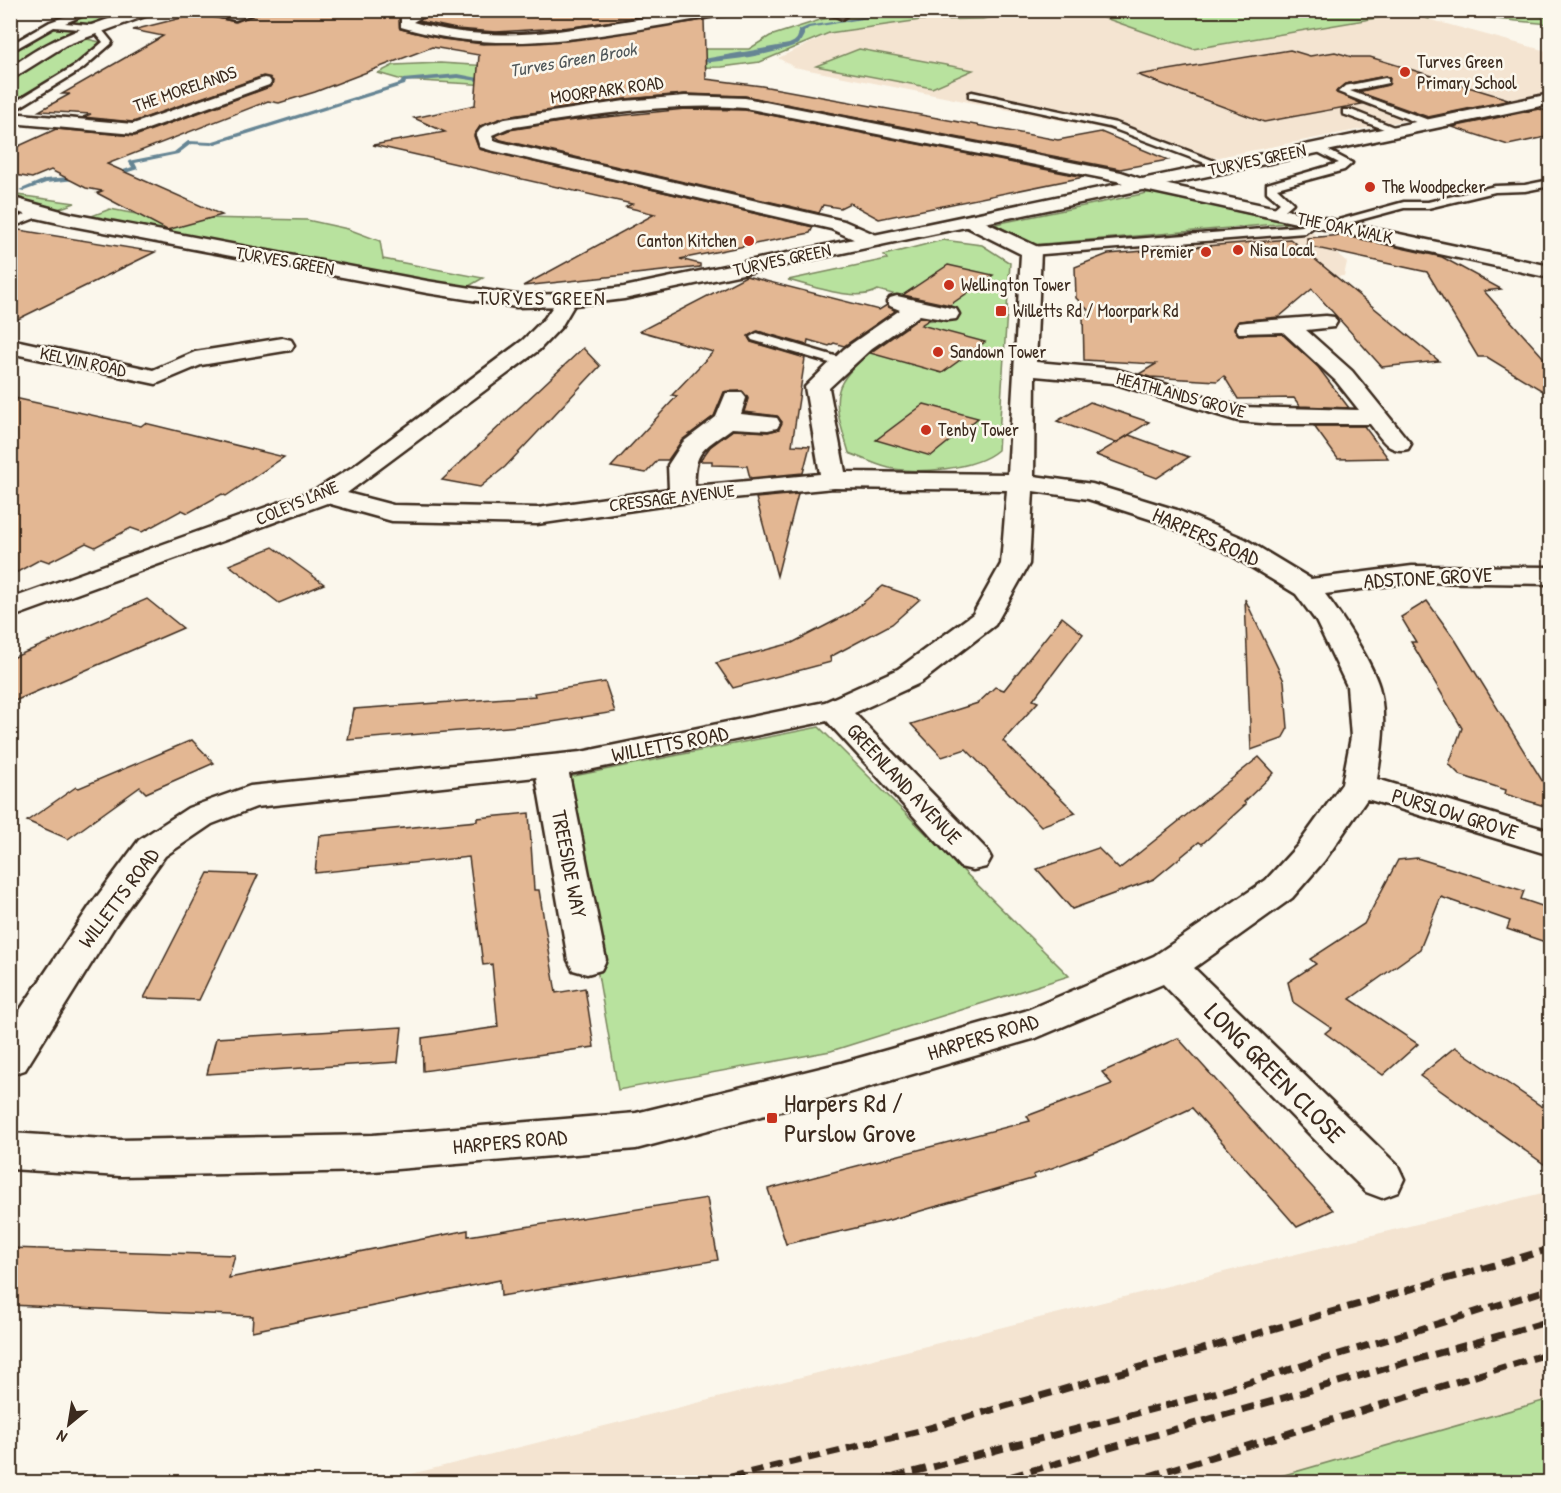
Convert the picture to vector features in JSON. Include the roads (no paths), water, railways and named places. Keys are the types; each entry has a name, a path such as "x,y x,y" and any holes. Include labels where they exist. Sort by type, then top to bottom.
{"street":[{"path":"10,76 35,55 70,36 156,10"},
{"path":"427,10 412,16 406,20 406,24 462,37 513,40 543,39 729,10"},
{"path":"1542,10 1551,13"},
{"name":"THE MORELANDS","path":"10,118 134,129 272,83 243,78"},
{"name":"MOORPARK ROAD","path":"874,241 837,225 496,146 486,143 484,135 488,130 505,124 666,100 708,99 745,103 1121,177 1140,184"},
{"name":"TURVES GREEN","path":"10,202 39,213 427,287 516,301 567,300 624,293 1551,99"},
{"name":"THE OAK WALK","path":"1140,184 1551,272"},
{"path":"970,221 1031,251"},
{"name":"WILLETTS ROAD","path":"10,1059 103,915 152,848 200,816 250,797 345,785 551,767 834,710 909,676 985,619 1015,564 1021,482 1020,452 1031,251"},
{"name":"COLEYS LANE","path":"10,609 326,495 363,471 531,345 553,322 567,300"},
{"path":"897,302 948,314"},
{"path":"834,480 817,387 840,362 873,335 917,308"},
{"path":"1247,328 1326,322"},
{"path":"1289,326 1344,376 1399,444"},
{"name":"KELVIN ROAD","path":"136,389 180,364 195,359 283,345"},
{"name":"KELVIN ROAD","path":"10,346 156,377"},
{"name":"HEATHLANDS GROVE","path":"1024,368 1115,376 1238,414 1273,417 1376,417"},
{"path":"682,495 681,465 692,447 731,409 768,423"},
{"name":"CRESSAGE AVENUE","path":"326,495 392,513 537,516 682,495 834,480 1021,482"},
{"name":"HARPERS ROAD","path":"10,1151 120,1158 373,1153 636,1131 840,1079 1036,1023 1168,966 1279,890 1311,853 1359,784 1367,737 1364,686 1330,620 1306,588 1235,545 1168,516 1092,492 1021,482"},
{"name":"ADSTONE GROVE","path":"1306,588 1412,574 1551,575"},
{"name":"GREENLAND AVENUE","path":"834,710 973,858"},
{"name":"TREESIDE WAY","path":"551,767 587,960"},
{"name":"PURSLOW GROVE","path":"1359,784 1551,843"},
{"name":"LONG GREEN CLOSE","path":"1168,966 1382,1179"}],"lane":[{"path":"10,49 53,24 92,10"},
{"path":"196,10 235,17 260,10"},
{"path":"827,10 843,16"},
{"path":"10,110 79,67 108,42 96,28 53,24"},
{"path":"1385,81 1348,88 1343,92 1430,124"},
{"path":"972,95 1112,125 1225,167"},
{"path":"1347,112 1399,131"},
{"path":"1275,213 1287,203 1273,192 1271,186 1340,168 1347,162 1318,148"},
{"path":"1031,251 1305,229 1404,204 1428,205 1495,189 1525,188 1551,183"},
{"path":"10,225 39,213"},
{"path":"757,337 840,362"}],"waterway":[{"name":"Turves Green Brook","path":"689,62 790,46 797,43 802,35 801,31 808,27 874,16 902,17 923,12 984,16 990,11 1012,10"},
{"name":"Turves Green Brook","path":"109,176 136,168 130,162 176,153 190,142 210,144 403,84 403,81 458,76 491,81"},
{"name":"Turves Green Brook","path":"22,190 45,181 83,178"}],"railway":[{"path":"711,1482 919,1431 1550,1249"},
{"path":"875,1482 1214,1393 1550,1289"},
{"path":"992,1482 1550,1321"},
{"path":"1130,1482 1550,1353"}],"place":[{"name":"Turves Green Primary School","path":"1405,72"},
{"name":"The Woodpecker","path":"1370,187"},
{"name":"Canton Kitchen","path":"749,241"},
{"name":"Nisa Local","path":"1238,250"},
{"name":"Premier","path":"1206,252"},
{"name":"Wellington Tower","path":"949,285"},
{"name":"Willetts Rd / Moorpark Rd","path":"1001,311"},
{"name":"Sandown Tower","path":"938,352"},
{"name":"Tenby Tower","path":"926,430"},
{"name":"Harpers Rd / Purslow Grove","path":"772,1118"}],"district":[{"name":"TURVES GREEN","path":"542,298"}]}
